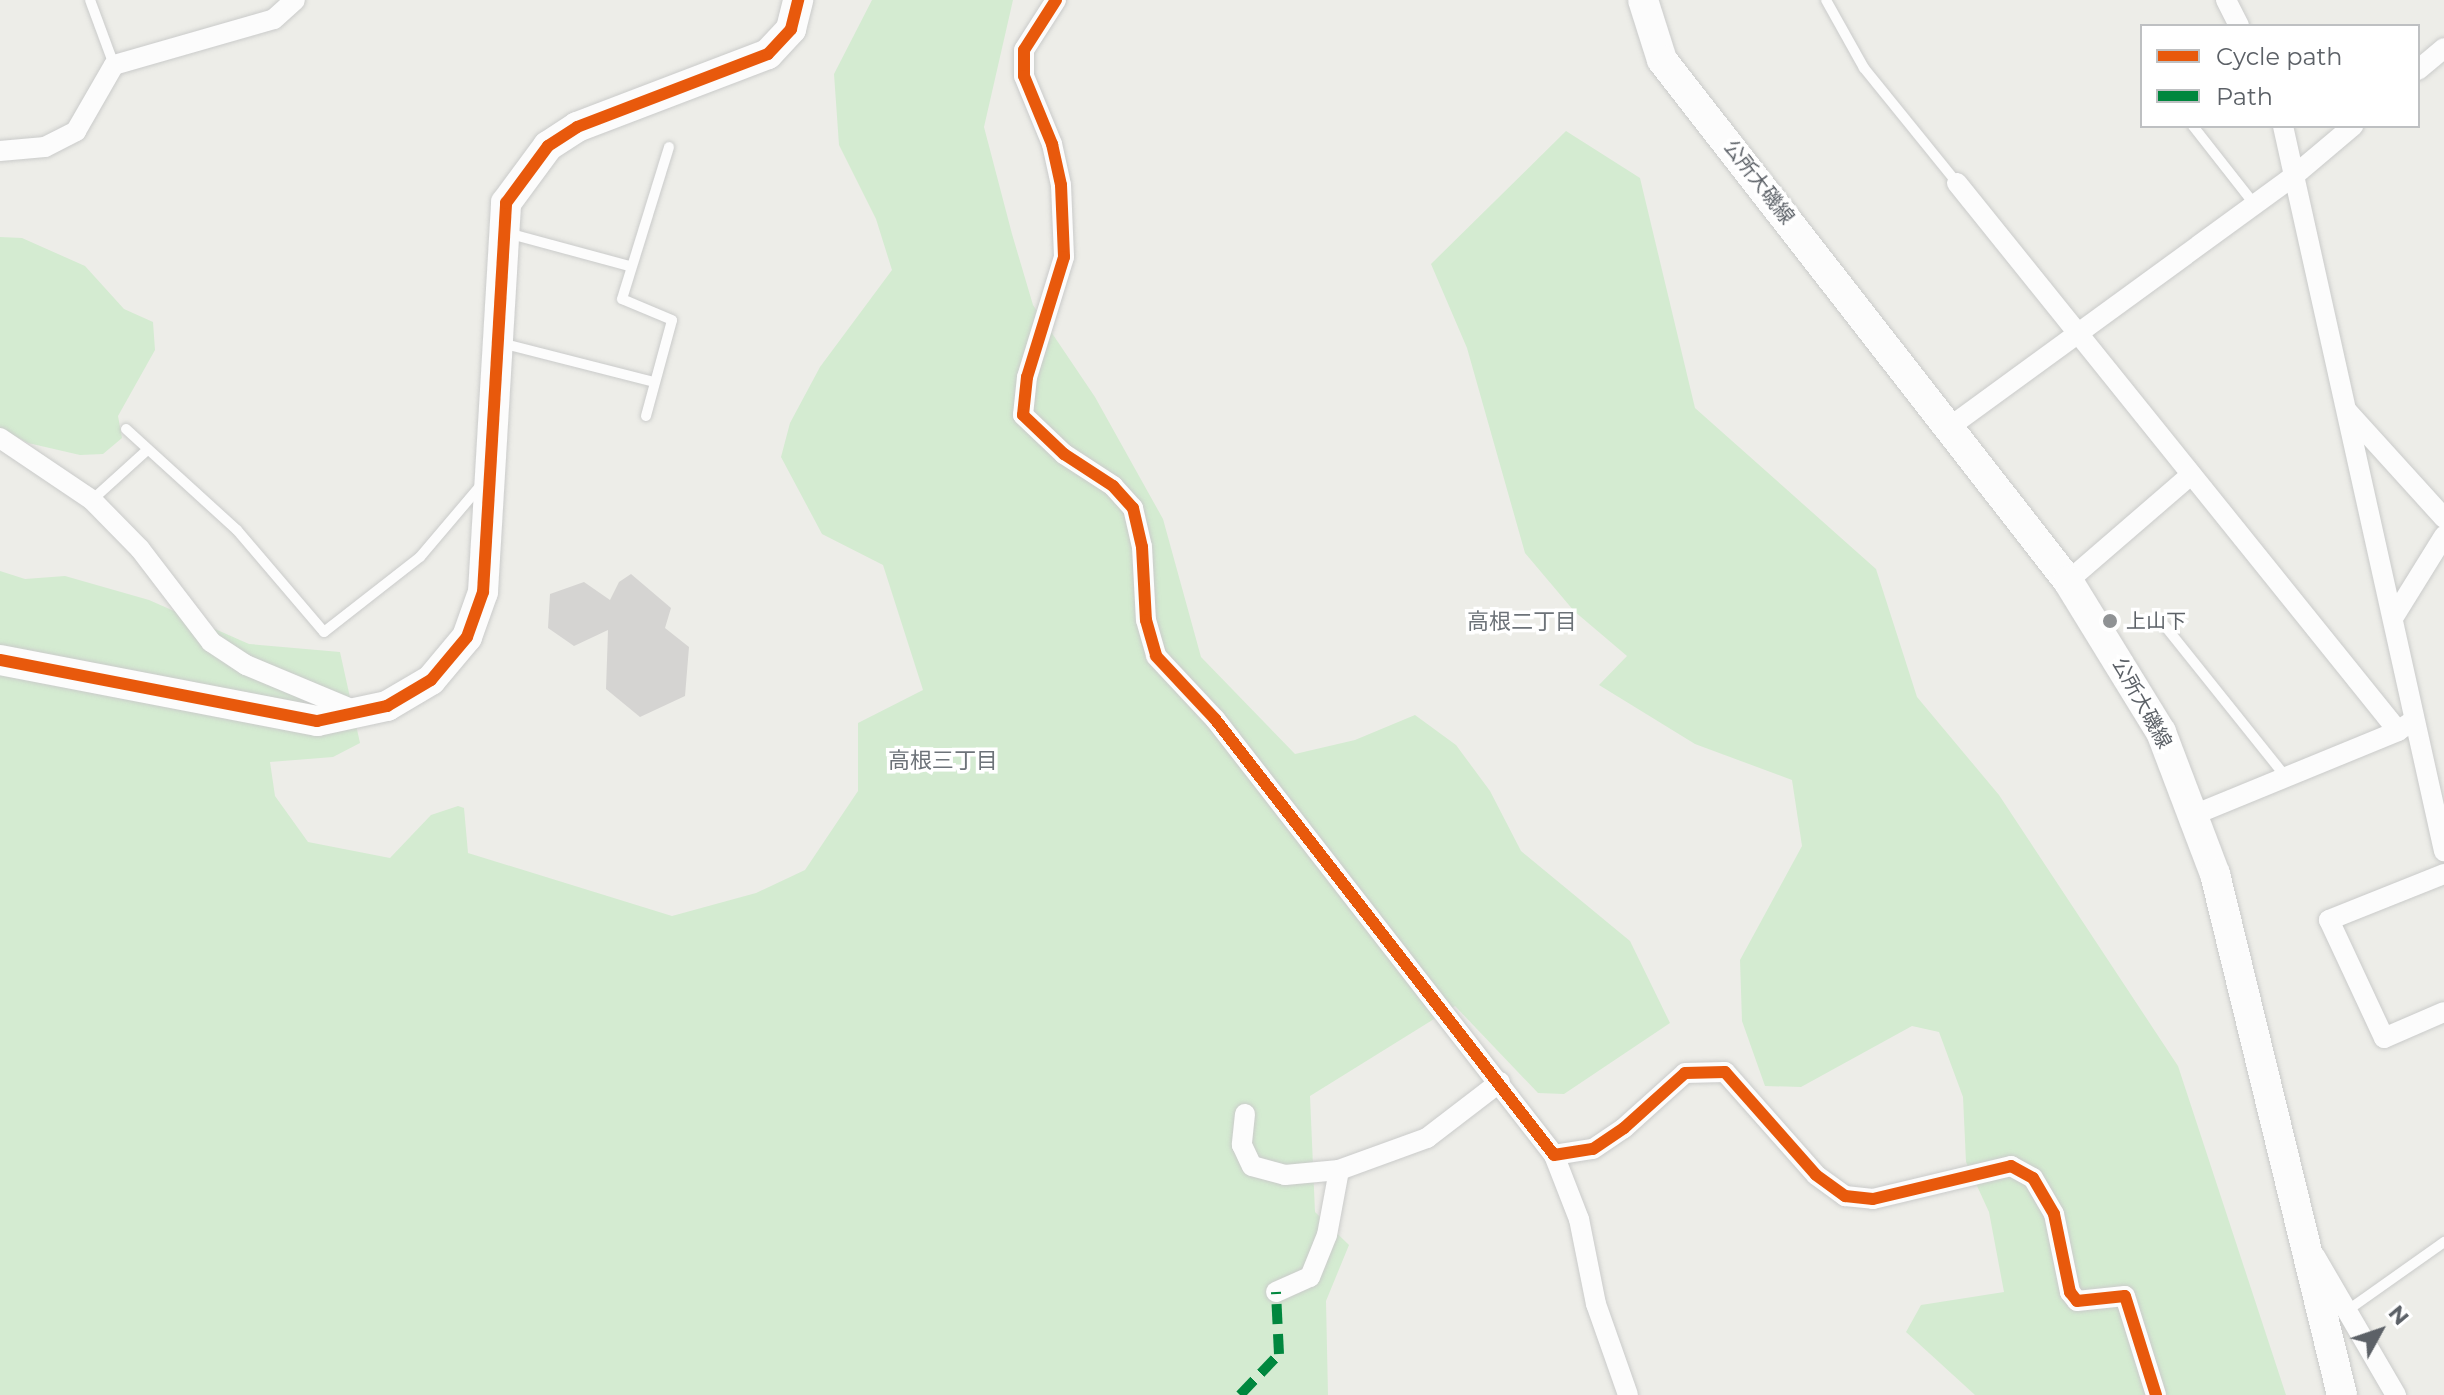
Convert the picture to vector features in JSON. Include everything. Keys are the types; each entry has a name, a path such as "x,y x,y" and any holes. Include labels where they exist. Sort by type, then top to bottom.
{"main road":[{"path":"0,660 317,721 363,714 431,680 467,637 483,592 506,203 548,146 610,113 768,54 791,29 798,0"},
{"name":"公所大磯線","path":"1643,0 1662,60 1951,426 2068,581 2161,732 2196,814 2342,1395"}],"street":[{"path":"0,151 45,147 76,131 114,65 274,19 295,0"},
{"path":"1056,0 1024,50 1024,76 1052,144 1061,185 1064,257 1027,377 1023,415 1064,454 1113,486 1133,508 1142,547 1146,620 1156,656 1215,719 1446,1022 1500,1082 1554,1155 1579,1219 1596,1304 1628,1395"},
{"path":"2226,0 2238,24"},
{"path":"2420,68 2444,48"},
{"path":"2284,128 2345,409 2395,615 2406,726 2444,851"},
{"path":"1951,426 2255,205 2351,128"},
{"path":"1957,183 2080,332 2191,475 2406,726"},
{"path":"2345,409 2444,518"},
{"path":"0,438 92,500 140,549 211,642 246,665 363,714"},
{"path":"2068,581 2191,475"},
{"path":"2395,615 2444,536"},
{"path":"2196,814 2406,726"},
{"path":"2444,874 2329,920 2384,1038 2444,1012"},
{"path":"1554,1155 1593,1149 1624,1128 1685,1073 1725,1072 1816,1175 1845,1196 1873,1199 1905,1194 2011,1166 2033,1178 2054,1214 2070,1292 2077,1301 2125,1296 2156,1395"},
{"path":"1245,1114 1242,1145 1252,1166 1285,1175 1339,1170 1427,1138 1500,1082"},
{"path":"1276,1292 1310,1277 1327,1235 1339,1170"},
{"path":"2301,1232 2396,1395"}],"lane":[{"path":"90,0 114,65"},
{"path":"1826,0 1864,68 1957,183"},
{"path":"2195,128 2255,205"},
{"path":"646,416 672,320 622,299 629,266 669,147"},
{"path":"503,232 629,266"},
{"path":"497,342 654,382"},
{"path":"126,429 146,451 237,530 324,632 420,557 491,474"},
{"path":"92,500 146,451"},
{"path":"2165,626 2286,777"},
{"path":"2348,1310 2444,1242"}],"green space":[{"path":"872,0 1013,0 984,127 1012,234 1033,305 1095,397 1163,519 1201,657 1295,754 1355,740 1415,715 1456,745 1490,791 1521,851 1630,941 1670,1023 1564,1094 1538,1093 1455,1006 1310,1096 1315,1212 1349,1245 1326,1301 1328,1395 0,1395 0,571 25,579 65,576 149,600 249,644 340,652 360,743 333,757 270,762 275,796 308,842 390,858 431,815 458,806 464,808 468,853 672,916 756,893 805,870 858,791 858,723 923,690 883,565 822,534 781,457 790,423 820,367 892,270 876,219 839,145 834,74"},
{"path":"1566,131 1640,178 1695,408 1876,569 1917,697 1999,795 2178,1066 2286,1395 1975,1395 1906,1332 1921,1305 2004,1292 1989,1212 1966,1162 1963,1097 1939,1032 1912,1026 1801,1087 1765,1086 1742,1021 1740,960 1802,846 1792,780 1695,744 1599,685 1627,656 1574,611 1525,553 1467,348 1431,264"},
{"path":"0,237 22,238 85,266 124,309 153,322 155,350 118,416 122,438 103,454 80,455 28,443 0,428"}],"building":[{"path":"631,574 671,608 665,628 689,647 685,696 640,717 606,689 608,630 574,646 548,628 550,594 584,582 610,600 619,582"}],"marked path":[{"path":"1240,1395 1279,1354 1276,1292"}],"cycle path":[{"path":"0,660 317,721 387,706 431,680 467,637 483,592 506,203 548,146 577,127 768,54 791,29 798,0"},
{"path":"1056,0 1024,50 1024,76 1052,144 1061,185 1064,257 1027,377 1023,415 1064,454 1113,486 1133,508 1142,547 1146,620 1156,656 1215,719 1554,1155 1593,1149 1624,1128 1685,1073 1725,1072 1816,1175 1845,1196 1873,1199 2011,1166 2033,1178 2054,1214 2070,1292 2077,1301 2125,1296 2156,1395"}],"place":[{"name":"上山下","path":"2110,621"}],"district":[{"name":"高根二丁目","path":"1522,622"},
{"name":"高根三丁目","path":"943,761"}]}
